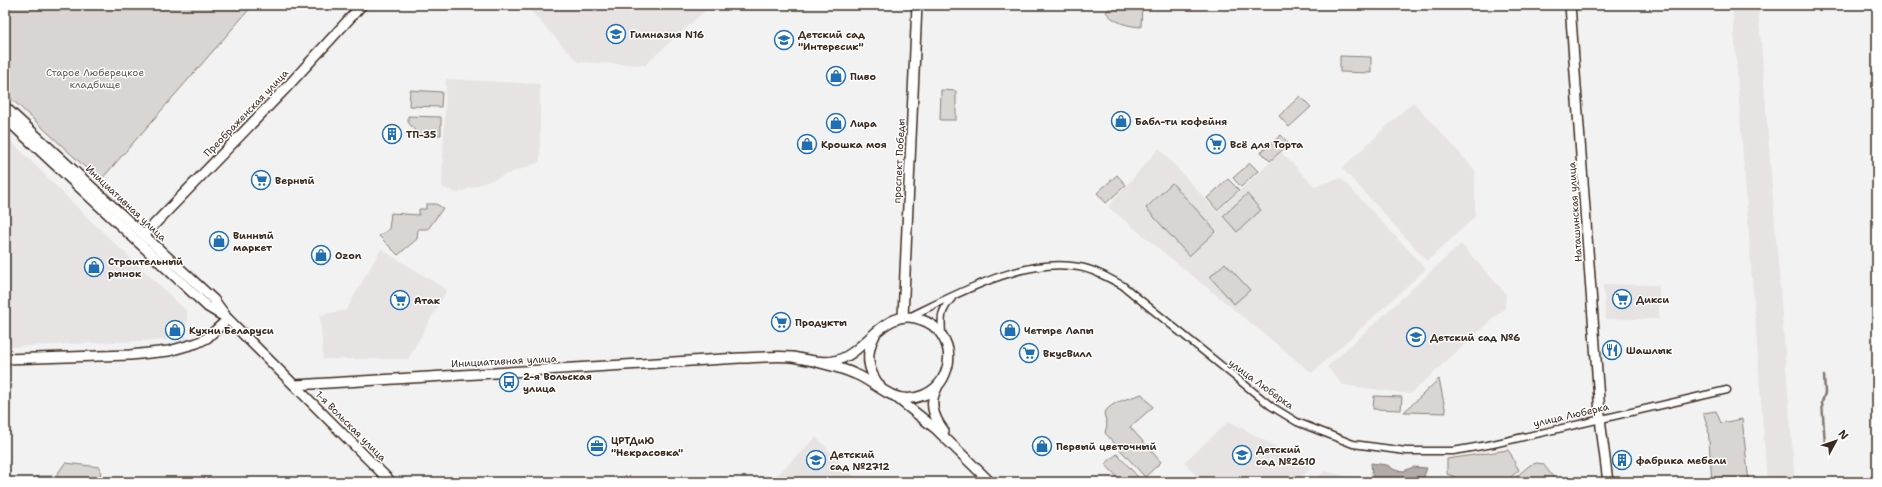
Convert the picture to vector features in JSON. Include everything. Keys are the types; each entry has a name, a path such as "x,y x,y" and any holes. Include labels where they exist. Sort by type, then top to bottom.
{"main road":[{"name":"Преображенская улица","path":"144,235 287,87 362,5"},
{"name":"проспект Победы","path":"906,317 917,5"},
{"name":"Наташинская улица","path":"1570,5 1600,418 1608,482"},
{"name":"Инициативная улица","path":"5,107 214,300 228,319 295,385 740,358 790,357 823,362 840,360 851,353 888,322 906,317"},
{"name":"Инициативная улица","path":"5,118 208,306 228,319"},
{"path":"906,317 928,322 936,327 948,347 949,358 946,373 932,397 934,412 941,428 958,450"},
{"path":"5,359 130,355 169,351 197,343 207,338 228,319"},
{"name":"Инициативная улица","path":"881,328 870,343 868,355 869,367 873,378 882,389"},
{"name":"Инициативная улица","path":"809,360 856,374 892,395 912,398 923,396 938,386"},
{"name":"1-я Вольская улица","path":"295,385 322,415 391,482"},
{"path":"892,395 918,414 958,450 990,482"}],"street":[{"name":"улица Люберка","path":"906,317 1020,269 1039,265 1059,264 1081,267 1103,275 1122,285 1271,406 1297,422 1353,444 1406,451 1453,451 1493,444 1600,418 1727,390"},
{"path":"942,336 941,318 944,308 953,296"}],"shaded area":[{"name":"Гимназия N16","path":"525,5 711,5 645,65 578,62"},
{"path":"1732,5 1758,5 1795,482 1767,482"},
{"path":"446,79 540,84 540,162 457,193 442,187"},
{"path":"1413,102 1475,170 1475,217 1427,261 1342,168"},
{"name":"Строительный рынок","path":"5,135 93,223 187,311 186,339 5,347"},
{"path":"1159,148 1217,212 1281,152 1314,186 1341,178 1426,269 1312,373 1108,207"},
{"name":"Детский сад №6","path":"1461,244 1506,294 1505,308 1410,394 1343,385 1327,367"},
{"path":"381,249 447,290 408,359 323,359 320,315 346,310"},
{"path":"1603,284 1659,285 1659,319 1606,319"},
{"name":"Детский сад №2610","path":"1229,421 1312,467 1296,482 1202,482 1184,462"},
{"name":"Детский сад №2712","path":"816,437 860,482 770,482"},
{"path":"1371,463 1387,465 1395,470 1404,471 1413,467 1427,468 1422,482 1376,482 1372,474"},
{"path":"1325,471 1351,478 1354,482 1313,482"}],"green space":[{"name":"Старое Люберецкое кладбище","path":"5,5 253,5 100,181 5,93"},
{"path":"1114,5 1142,5 1141,27 1126,25 1109,16 1106,12"},
{"path":"1340,56 1371,57 1371,73 1340,72"},
{"path":"410,90 442,92 441,107 409,106"},
{"path":"941,90 956,91 956,120 940,120"},
{"path":"1300,96 1311,107 1289,127 1279,116"},
{"path":"408,116 441,117 441,135 418,134 408,122"},
{"path":"1281,135 1289,144 1270,161 1261,152"},
{"path":"1250,163 1258,171 1241,187 1233,178"},
{"path":"1117,175 1126,185 1106,203 1097,193"},
{"path":"1228,179 1239,190 1217,210 1207,198"},
{"path":"1172,183 1216,231 1189,256 1146,208"},
{"path":"1247,194 1261,210 1237,232 1223,216"},
{"path":"426,204 436,204 443,208 428,229 418,229 417,239 398,255 379,236 389,229 391,213 419,215 419,209 426,209"},
{"path":"1225,263 1250,290 1234,304 1210,277"},
{"path":"1439,379 1446,413 1404,412"},
{"path":"1142,394 1153,407 1130,427 1161,462 1145,477 1105,433 1107,425 1104,413 1116,403"},
{"path":"1374,396 1402,397 1401,410 1373,409"},
{"path":"1716,411 1721,423 1742,419 1749,482 1712,482 1708,427 1703,413"},
{"path":"1508,450 1519,470 1505,482 1468,482 1447,474 1447,459"},
{"path":"1117,454 1140,479 1137,482 1122,482 1105,464"},
{"path":"65,463 100,467 101,482 34,482 38,476 56,476"},
{"path":"1537,463 1543,464 1557,482 1510,482 1530,465"}],"waterway":[{"path":"1824,376 1825,393 1822,402 1825,444"}],"place":[{"name":"Гимназия N16","path":"616,34"},
{"name":"Детский сад \"Интересик\"","path":"784,40"},
{"name":"Пиво","path":"836,76"},
{"name":"Бабл-ти кофейня","path":"1121,121"},
{"name":"Лира","path":"836,123"},
{"name":"ТП-35","path":"392,134"},
{"name":"Крошка моя","path":"807,144"},
{"name":"Всё для Торта","path":"1216,144"},
{"name":"Верный","path":"261,180"},
{"name":"Винный маркет","path":"219,241"},
{"name":"Ozon","path":"321,255"},
{"name":"Строительный рынок","path":"94,267"},
{"name":"Дикси","path":"1622,299"},
{"name":"Атак","path":"400,300"},
{"name":"Продукты","path":"781,322"},
{"name":"Кухни Беларуси","path":"175,330"},
{"name":"Четыре Лапы","path":"1010,330"},
{"name":"Детский сад №6","path":"1416,337"},
{"name":"Шашлык","path":"1612,350"},
{"name":"ВкусВилл","path":"1029,353"},
{"name":"2-я Вольская улица","path":"509,382"},
{"name":"ЦРТДиЮ \"Некрасовка\"","path":"597,446"},
{"name":"Первый цветочный","path":"1042,446"},
{"name":"Детский сад №2610","path":"1242,455"},
{"name":"Детский сад №2712","path":"816,460"},
{"name":"фабрика мебели","path":"1622,460"}]}
